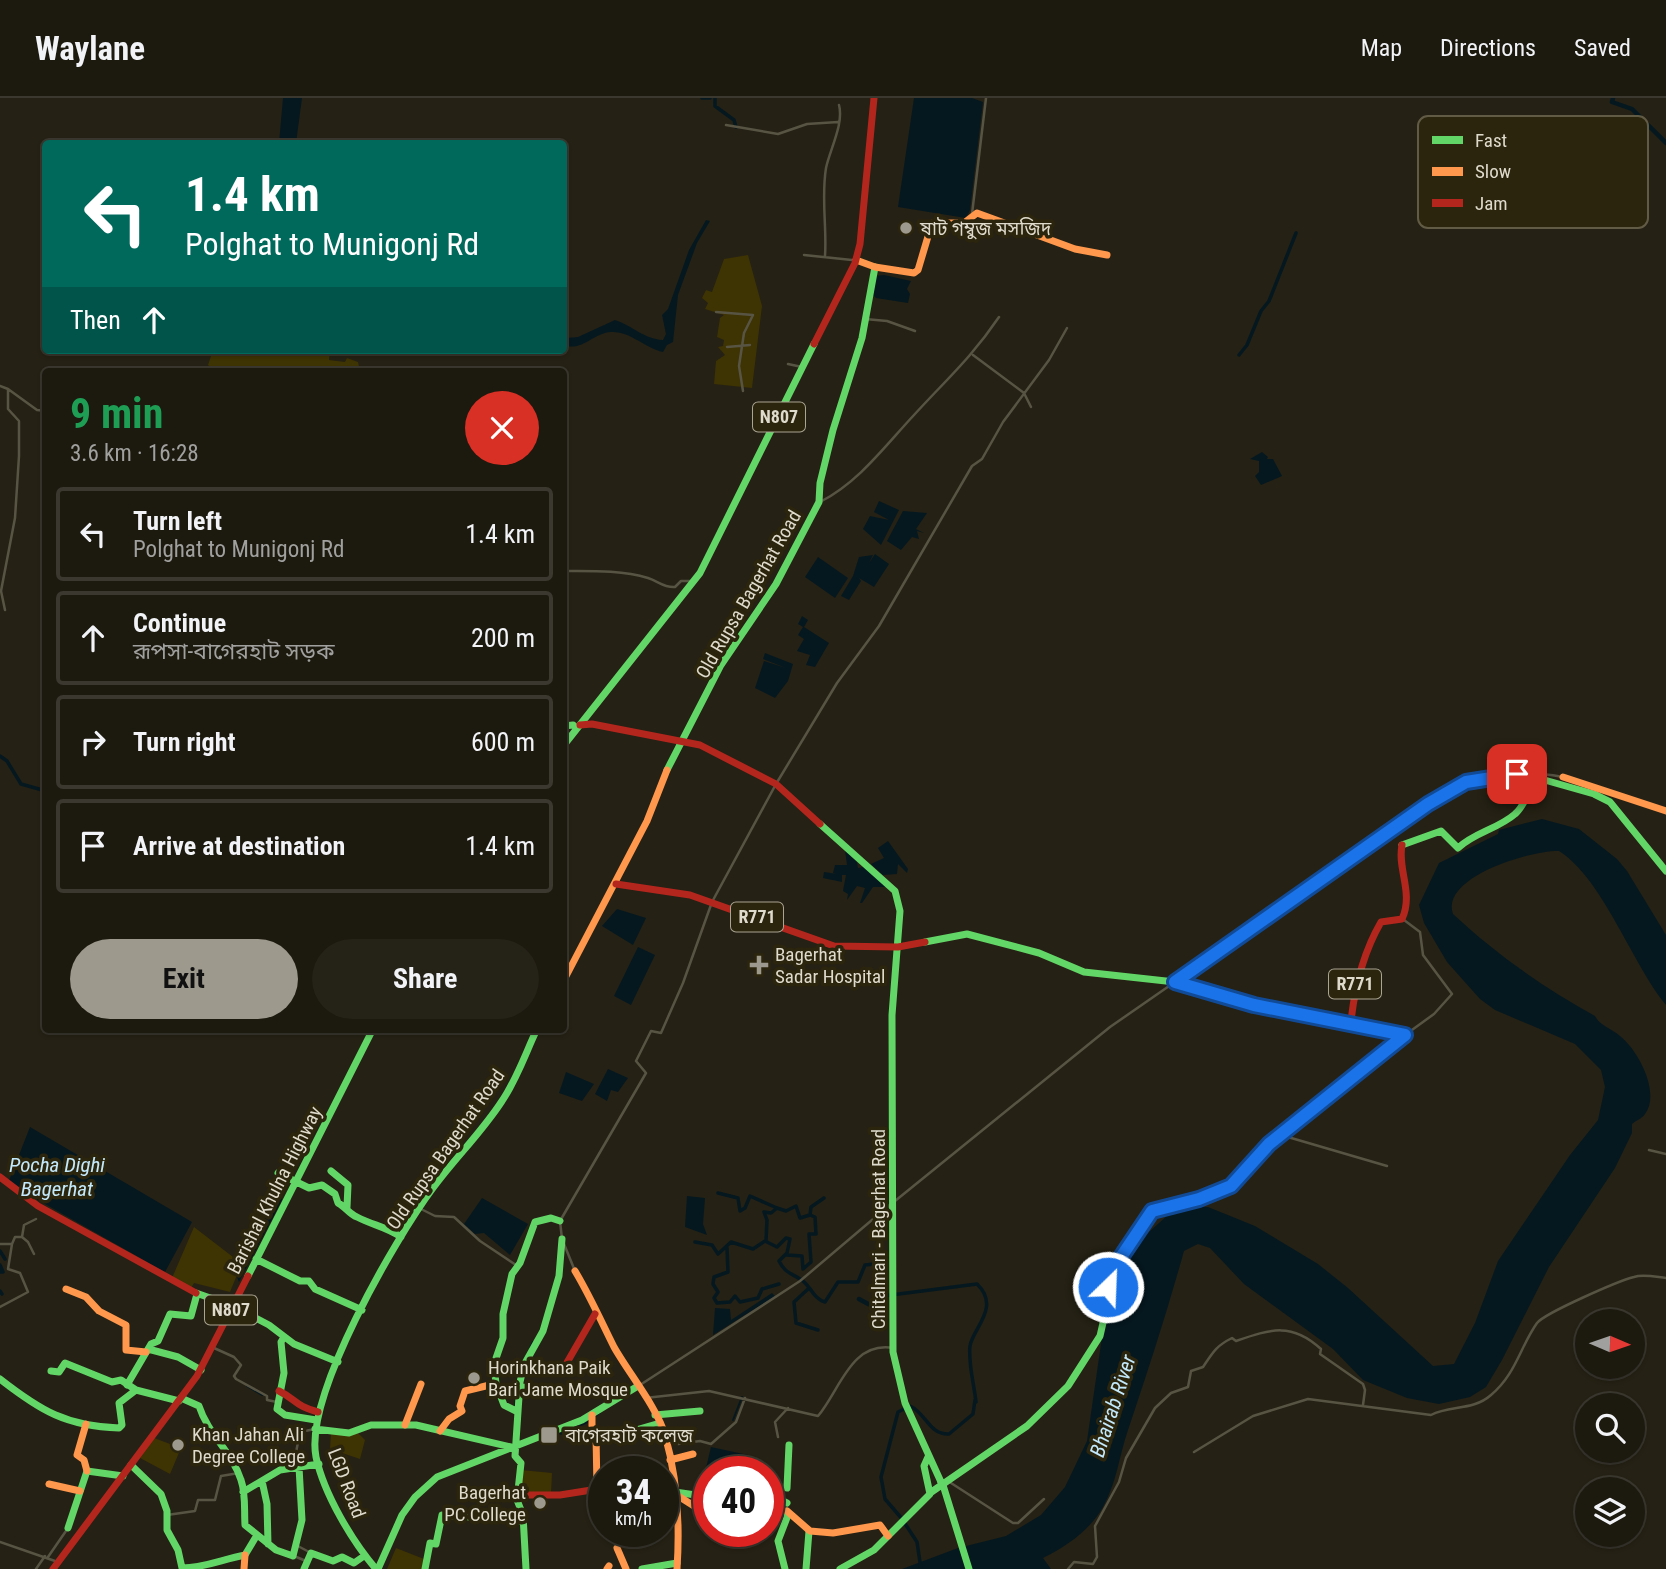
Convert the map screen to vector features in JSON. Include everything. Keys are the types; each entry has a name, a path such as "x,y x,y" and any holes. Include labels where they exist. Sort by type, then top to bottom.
{"main road":[{"name":"N807","path":"577,725 694,581 856,260 860,244 874,98"},
{"path":"856,260 875,267 914,273 918,270 931,225 964,223 972,214 1000,220 1075,249 1107,255"},
{"name":"Old Rupsa Bagerhat Road","path":"567,974 616,884 657,799 681,741 707,696 724,659 776,584 819,502 825,462 865,318 875,267"},
{"name":"Chitalmari - Bagerhat Road","path":"577,725 700,744 776,784 895,891 900,911 892,1015 895,1375 929,1457 944,1482 969,1569"},
{"path":"1563,777 1666,811"},
{"path":"1402,919 1409,888 1401,846 1441,831 1458,848 1478,830 1507,819 1517,812 1529,789 1541,779 1594,794 1609,802 1666,871"},
{"name":"R771","path":"616,884 656,888 712,902 834,946 898,947 967,934 1039,953 1084,972 1144,981 1175,982 1254,1005 1348,1025 1354,988 1366,947 1381,922 1402,919"},
{"path":"1348,1025 1405,1035"},
{"name":"Barishal Khulna Highway","path":"58,1566 201,1370 371,1033"},
{"name":"Old Rupsa Bagerhat Road","path":"338,1362 383,1266 419,1208 503,1100 535,1033"},
{"path":"840,1569 869,1554 930,1493 1023,1431 1047,1408 1081,1366 1101,1334 1108,1306 1108,1287 1115,1266 1152,1211 1199,1199 1231,1186 1281,1135 1405,1035"},
{"path":"331,1171 348,1185 347,1207"},
{"path":"278,1173 309,1188 322,1185 335,1195 338,1203 347,1207 353,1216 388,1228 401,1237"},
{"path":"0,1177 38,1206 197,1294 233,1306 307,1351 338,1362"},
{"path":"516,1411 504,1405 495,1384 494,1364 503,1338 503,1314 512,1274 518,1266 535,1222 551,1218 560,1221"},
{"path":"526,1569 523,1521 517,1495 521,1465 515,1458 516,1411 524,1365 543,1331 561,1268 562,1238"},
{"path":"256,1259 300,1281 309,1281 315,1289 362,1310"},
{"path":"575,1271 586,1289 596,1315 603,1321 660,1423 665,1433 669,1456"},
{"path":"66,1289 82,1293 95,1301 99,1311 127,1325 126,1350 147,1350 178,1357 201,1370"},
{"path":"127,1385 153,1341 158,1341 170,1314 191,1316 197,1294"},
{"path":"565,1366 596,1315"},
{"path":"284,1337 281,1342 284,1373 277,1402 279,1414 317,1416"},
{"name":"LGD Road","path":"338,1362 317,1416 315,1429 319,1464 341,1517 364,1556 377,1569"},
{"path":"51,1371 59,1372 65,1363 112,1382 121,1380 135,1390 199,1406 205,1427 215,1435 239,1473 245,1525 268,1544 293,1556 302,1520 296,1468"},
{"path":"0,1379 39,1409 86,1424 120,1428 123,1422 118,1415 119,1403 135,1390"},
{"path":"405,1425 421,1384"},
{"path":"440,1431 449,1419 462,1411 461,1402 465,1391 494,1384"},
{"path":"377,1569 402,1515 430,1484 447,1473 592,1415 638,1386"},
{"path":"519,1387 538,1388"},
{"path":"279,1391 289,1396 296,1406 317,1416"},
{"path":"655,1415 701,1411"},
{"path":"592,1415 592,1431 596,1435 598,1456"},
{"path":"596,1435 629,1432 660,1423"},
{"path":"80,1534 69,1528 87,1471 84,1460 77,1455 86,1424"},
{"path":"315,1429 349,1433 372,1425 405,1425 514,1447"},
{"path":"787,1488 789,1445"},
{"path":"679,1458 693,1454"},
{"path":"929,1457 924,1466 930,1493"},
{"path":"243,1492 280,1470 319,1464"},
{"path":"131,1465 161,1494 167,1515 167,1530 178,1550 180,1568 202,1568 214,1561 222,1562 246,1555"},
{"path":"87,1471 123,1476"},
{"path":"262,1480 267,1504 268,1544"},
{"path":"49,1484 80,1492"},
{"path":"517,1495 561,1495 588,1491"},
{"path":"784,1507 810,1531 833,1532 880,1525 888,1536"},
{"path":"784,1509 811,1534 806,1569"},
{"path":"785,1569 778,1541 787,1510"},
{"path":"679,1511 679,1533"},
{"path":"425,1569 430,1543 436,1544 442,1515 523,1521"},
{"path":"244,1569 246,1555 257,1535"},
{"path":"642,1569 677,1566 678,1547"},
{"path":"617,1548 626,1569"},
{"path":"305,1565 311,1553 333,1561 342,1557 354,1563 364,1556"}],"street":[{"path":"972,214 986,98"},
{"path":"825,256 824,189 838,122 842,115 839,105"},
{"path":"726,125 778,134 807,124 838,122"},
{"path":"804,255 856,260"},
{"path":"716,312 753,315 744,333 739,366 743,391"},
{"path":"819,502 839,492 884,450 973,355 999,317"},
{"path":"865,318 887,321 915,331"},
{"path":"575,1271 562,1238 560,1221 646,1073 636,1061 651,1031 661,1033 684,983 712,902 776,784 796,756 837,683 878,626 972,466 982,459 1024,393 1049,360 1067,328"},
{"path":"727,347 750,345"},
{"path":"973,355 1024,393 1031,407"},
{"path":"788,364 803,367"},
{"path":"0,386 42,411"},
{"path":"5,610 1,591 15,518 19,456 19,421 8,409 8,389"},
{"path":"567,571 649,578 667,588 675,587 681,581 694,581"},
{"path":"638,1386 802,1280 1110,1027 1428,804 1466,782 1497,775 1537,773 1563,777"},
{"path":"1402,919 1420,932 1423,955 1452,994 1434,1014 1405,1035"},
{"path":"1281,1135 1387,1166"},
{"path":"1649,1150 1666,1154"},
{"path":"419,1208 435,1216 454,1217 480,1241 518,1266"},
{"path":"22,1237 24,1225 36,1219"},
{"path":"0,1307 28,1292 20,1273 8,1269 15,1237 22,1237 28,1242 34,1254"},
{"path":"0,1244 12,1244"},
{"path":"1194,1452 1228,1434 1248,1418 1308,1399 1431,1415 1468,1408 1490,1396 1503,1382 1520,1359 1538,1322 1551,1312 1636,1276 1666,1278"},
{"path":"1068,1569 1074,1562 1093,1564 1097,1557 1095,1526 1119,1482 1126,1458 1155,1408 1171,1393 1188,1387 1191,1371 1203,1367 1211,1352 1221,1343 1232,1338 1236,1341 1286,1330 1301,1333 1321,1349 1320,1354 1363,1384 1363,1405"},
{"path":"645,1398 709,1391 818,1416 859,1357 879,1346 893,1348"},
{"path":"212,1347 237,1359 241,1367 234,1376 236,1379 267,1396 267,1400 277,1402"},
{"path":"524,1365 565,1366"},
{"path":"665,1433 673,1433 678,1444 702,1441 711,1444 736,1422 745,1398"},
{"path":"778,1437 775,1422 788,1408"},
{"path":"296,1468 300,1432 315,1429"},
{"path":"167,1515 195,1511 198,1500 215,1500 221,1476 239,1473"},
{"path":"944,1482 1013,1523 1018,1523 1044,1499"},
{"path":"36,1569 69,1528"},
{"path":"0,1542 46,1557 58,1566"},
{"path":"296,1545 311,1553"},
{"path":"293,1556 305,1565"}],"shaded area":[{"path":"748,255 762,306 752,388 714,384 716,361 725,355 718,347 723,346 724,340 717,337 720,318 724,315 705,309 708,303 702,298 706,290 712,292 724,259"},
{"path":"212,354 330,354 329,360 345,362 347,358 358,362 359,368 212,368 208,365"},
{"path":"194,1227 233,1257 239,1270 230,1292 194,1283 190,1290 172,1278"},
{"path":"331,1432 357,1432 365,1440 360,1459 330,1449"},
{"path":"154,1438 181,1448 170,1474 140,1458"},
{"path":"521,1470 552,1473 551,1494 519,1494"},
{"path":"396,1548 424,1559 424,1569 387,1569"}],"water":[{"path":"283,98 302,98 296,140 279,140"},
{"path":"914,98 972,98 983,102 970,210 966,218 898,207"},
{"path":"706,220 710,221 697,243 678,295 673,342 667,345 663,352 618,332 599,335 576,346 567,346 567,338 578,337 615,320 650,337 663,340 666,334 662,315 668,309 689,250"},
{"path":"884,275 911,281 907,289 910,294 908,303 876,298 871,293 875,276"},
{"path":"1262,452 1267,459 1273,459 1282,476 1261,485 1255,476 1259,472 1259,461 1250,459"},
{"path":"879,501 899,510 881,545 863,529 870,516 889,520 874,512"},
{"path":"903,511 927,513 916,529 924,533 917,531 919,539 912,537 901,550 887,541"},
{"path":"875,554 889,564 874,587 859,578 861,581 849,600 841,596 853,576 859,557 873,555 869,563"},
{"path":"818,557 848,578 835,598 805,577"},
{"path":"802,616 808,620 804,627 829,643 815,667 806,665 810,655 797,651 804,639 798,635 803,627 798,624"},
{"path":"765,653 793,664 788,681 775,698 755,688 764,661 786,668 763,659"},
{"name":"Bhairab River","path":"1542,819 1579,829 1617,859 1627,871 1666,935 1666,1005 1603,901 1575,864 1559,851 1529,855 1491,868 1460,888 1453,901 1453,914 1486,943 1539,982 1595,1016 1617,1033 1640,1061 1649,1084 1650,1095 1645,1114 1632,1124 1632,1133 1615,1168 1549,1267 1486,1387 1470,1397 1439,1404 1407,1398 1363,1380 1333,1349 1244,1284 1210,1248 1198,1244 1184,1251 1108,1498 1085,1530 1043,1558 1051,1569 902,1569 958,1548 1006,1536 1041,1515 1065,1487 1087,1441 1102,1337 1121,1274 1139,1241 1169,1214 1194,1207 1208,1207 1255,1226 1318,1264 1433,1366 1454,1364 1475,1323 1498,1261 1570,1155 1598,1120 1605,1087 1601,1070 1575,1044 1495,1010 1480,999 1447,962 1424,923 1419,905 1439,863 1498,834 1499,830"},
{"path":"888,841 908,869 907,873 898,864 897,874 883,875 871,864 884,858 878,848"},
{"path":"845,850 857,862 858,868 864,867 887,887 873,887 860,903 865,888 857,886 847,900 848,894 843,891 846,875 842,875 842,882 823,878 824,872 837,874 833,873 835,865 847,865"},
{"path":"617,909 646,918 633,945 602,926"},
{"path":"638,947 655,955 631,1005 614,996"},
{"path":"608,1069 628,1078 618,1092 611,1090 607,1101 595,1094"},
{"path":"566,1072 594,1084 582,1101 559,1093"},
{"name":"Pocha Dighi Bagerhat","path":"30,1127 192,1222 165,1272 8,1183"},
{"path":"282,1190 282,1200 239,1282 237,1277 268,1212 272,1211 277,1193"},
{"path":"687,1196 705,1198 703,1224 707,1235 685,1227"},
{"path":"482,1198 528,1224 510,1255 484,1233 475,1234 464,1224"},
{"path":"772,1293 775,1296 713,1335 715,1308 730,1309 731,1320"},
{"path":"711,1447 748,1455 748,1456 709,1456"}],"waterway":[{"path":"702,98 710,98"},
{"path":"715,98 715,106 734,120 736,127"},
{"path":"1613,98 1612,102 1632,109 1639,116"},
{"path":"1648,125 1666,143"},
{"path":"1239,355 1247,345 1261,311 1269,301 1296,233"},
{"path":"0,756 7,761 21,784 42,790"},
{"path":"718,1193 738,1198 740,1211 745,1208 750,1196 777,1208"},
{"path":"766,1241 767,1220 764,1212 771,1213 777,1208 786,1211 796,1206 800,1218 810,1215 811,1207 824,1198"},
{"path":"787,1255 802,1256 803,1269 811,1262 809,1234 816,1234 815,1217 810,1215"},
{"path":"695,1242 712,1245 718,1254 731,1242 753,1249 765,1241 777,1247 786,1238 790,1239 787,1253 779,1261 781,1265 825,1302 838,1282 858,1282 865,1265 874,1264 879,1269 876,1288 883,1296 977,1284 984,1293 986,1309 970,1346 970,1366 976,1402"},
{"path":"727,1248 728,1272 714,1277 713,1284 718,1292 714,1298 717,1303 730,1302 735,1296 740,1302 758,1298 762,1289 779,1284"},
{"path":"0,1251 5,1259"},
{"path":"0,1265 3,1272 0,1272"},
{"path":"808,1289 794,1302 796,1323 818,1330"},
{"path":"859,1299 870,1305"},
{"path":"530,1348 533,1342"},
{"path":"13,1386 23,1393"},
{"path":"247,1386 262,1395"},
{"path":"733,1420 742,1397"},
{"path":"515,1409 516,1398"},
{"path":"903,1520 885,1499 881,1477 898,1412 910,1406 937,1431 949,1434 973,1414 975,1400"},
{"path":"561,1433 586,1422 599,1412"},
{"path":"904,1522 917,1542 921,1569"}],"traffic: fast":[{"path":"667,770 721,665 776,584 819,502 820,483 833,430 862,338 875,267"},
{"path":"567,741 700,573 814,344"},
{"path":"567,726 573,725"},
{"path":"1402,845 1441,831 1458,848 1515,814 1533,786 1541,779 1594,794 1610,802 1666,871"},
{"path":"820,824 895,891 900,911 892,1015 893,1352 905,1403 941,1482"},
{"path":"925,942 967,934 1039,953 1084,972 1175,982 1254,1005 1347,1025 1351,1021"},
{"path":"1348,1025 1405,1035"},
{"path":"248,1276 371,1033"},
{"path":"376,1569 340,1516 320,1471 316,1457 316,1430 324,1396 338,1359 376,1279 433,1188 502,1101 535,1033"},
{"path":"930,1493 1027,1426 1068,1386 1100,1336 1116,1266 1152,1211 1199,1199 1231,1186 1268,1144 1316,1106"},
{"path":"331,1171 348,1185 347,1207"},
{"path":"278,1173 309,1188 322,1185 335,1194 338,1203 352,1214 401,1237"},
{"path":"516,1411 504,1405 496,1384 494,1364 503,1338 503,1314 512,1274 520,1263 535,1222 551,1218 560,1221"},
{"path":"526,1569 523,1515 517,1500 521,1463 515,1456 520,1382 524,1365 543,1331 559,1276 562,1239"},
{"path":"256,1259 300,1281 309,1281 315,1289 362,1310"},
{"path":"196,1293 233,1306 269,1325 294,1344 338,1362"},
{"path":"127,1385 151,1344 158,1341 170,1314 191,1316 197,1294"},
{"path":"284,1337 281,1342 284,1373 277,1409 285,1415 316,1420"},
{"path":"148,1349 178,1357 201,1370"},
{"path":"51,1371 59,1372 65,1363 112,1382 121,1380 136,1390 179,1401"},
{"path":"0,1379 28,1400 55,1415 100,1427 119,1428 122,1425 119,1403 136,1390"},
{"path":"378,1569 402,1515 415,1497 437,1477 582,1420 638,1386"},
{"path":"519,1387 538,1388"},
{"path":"181,1398 199,1406 237,1470 244,1491 245,1525 276,1550 293,1556"},
{"path":"655,1415 700,1411"},
{"path":"596,1435 629,1432 660,1423"},
{"path":"315,1429 349,1433 371,1425 416,1425 511,1447"},
{"path":"787,1488 789,1445"},
{"path":"840,1569 874,1550 930,1494 924,1466 928,1457"},
{"path":"243,1492 280,1470 319,1464"},
{"path":"131,1465 161,1494 167,1511 167,1530 178,1550 182,1568 245,1555 257,1535"},
{"path":"293,1556 302,1520 299,1467"},
{"path":"68,1528 87,1471 123,1476"},
{"path":"262,1481 267,1504 268,1544"},
{"path":"943,1485 969,1569"},
{"path":"679,1493 693,1495"},
{"path":"784,1511 788,1514"},
{"path":"425,1569 430,1543 436,1544 442,1515 523,1521"},
{"path":"785,1569 778,1541 788,1515"},
{"path":"806,1569 809,1531"},
{"path":"304,1569 311,1553 333,1561 342,1557 354,1563 364,1556"},
{"path":"642,1569 677,1563"}],"traffic: slow":[{"path":"856,260 875,267 914,273 918,270 932,223 964,223 977,213 1075,249 1107,255"},
{"path":"567,974 647,821 667,770"},
{"path":"1563,777 1666,811"},
{"path":"1316,1106 1405,1035"},
{"path":"575,1271 614,1347 649,1402 665,1435 677,1502 677,1569"},
{"path":"66,1289 86,1297 99,1311 126,1325 126,1350 146,1352"},
{"path":"405,1425 421,1384"},
{"path":"440,1431 449,1419 462,1411 460,1406 465,1391 494,1384"},
{"path":"592,1415 596,1456"},
{"path":"86,1424 77,1455 84,1460 87,1471"},
{"path":"679,1458 693,1454"},
{"path":"49,1484 80,1491"},
{"path":"679,1497 693,1505"},
{"path":"787,1511 810,1531 833,1533 880,1525 888,1536"},
{"path":"617,1548 626,1569"},
{"path":"244,1569 245,1555"}],"traffic: jam":[{"path":"814,344 855,263 860,244 874,98"},
{"path":"580,725 592,724 700,745 776,784 820,824"},
{"path":"1351,1021 1369,945 1381,922 1402,919 1405,909 1402,845"},
{"path":"616,884 690,895 834,946 898,947 925,942"},
{"path":"0,1177 38,1206 196,1293"},
{"path":"53,1569 197,1376 248,1276"},
{"path":"565,1366 595,1314"},
{"path":"279,1391 300,1405 318,1412"},
{"path":"517,1495 560,1495 588,1491"}],"place":[{"name":"ষাট গম্বুজ মসজিদ","path":"906,228"},
{"name":"Bagerhat Sadar Hospital","path":"759,965"},
{"name":"Horinkhana Paik Bari Jame Mosque","path":"474,1378"},
{"name":"বাগেরহাট কলেজ","path":"549,1435"},
{"name":"Khan Jahan Ali Degree College","path":"178,1445"},
{"name":"Bagerhat PC College","path":"540,1503"}],"route":[{"path":"1108,1287 1119,1259 1136,1238 1152,1211 1199,1199 1231,1186 1269,1144 1405,1035 1364,1029 1254,1005 1175,982 1428,804 1466,782 1497,775 1517,774"}]}
